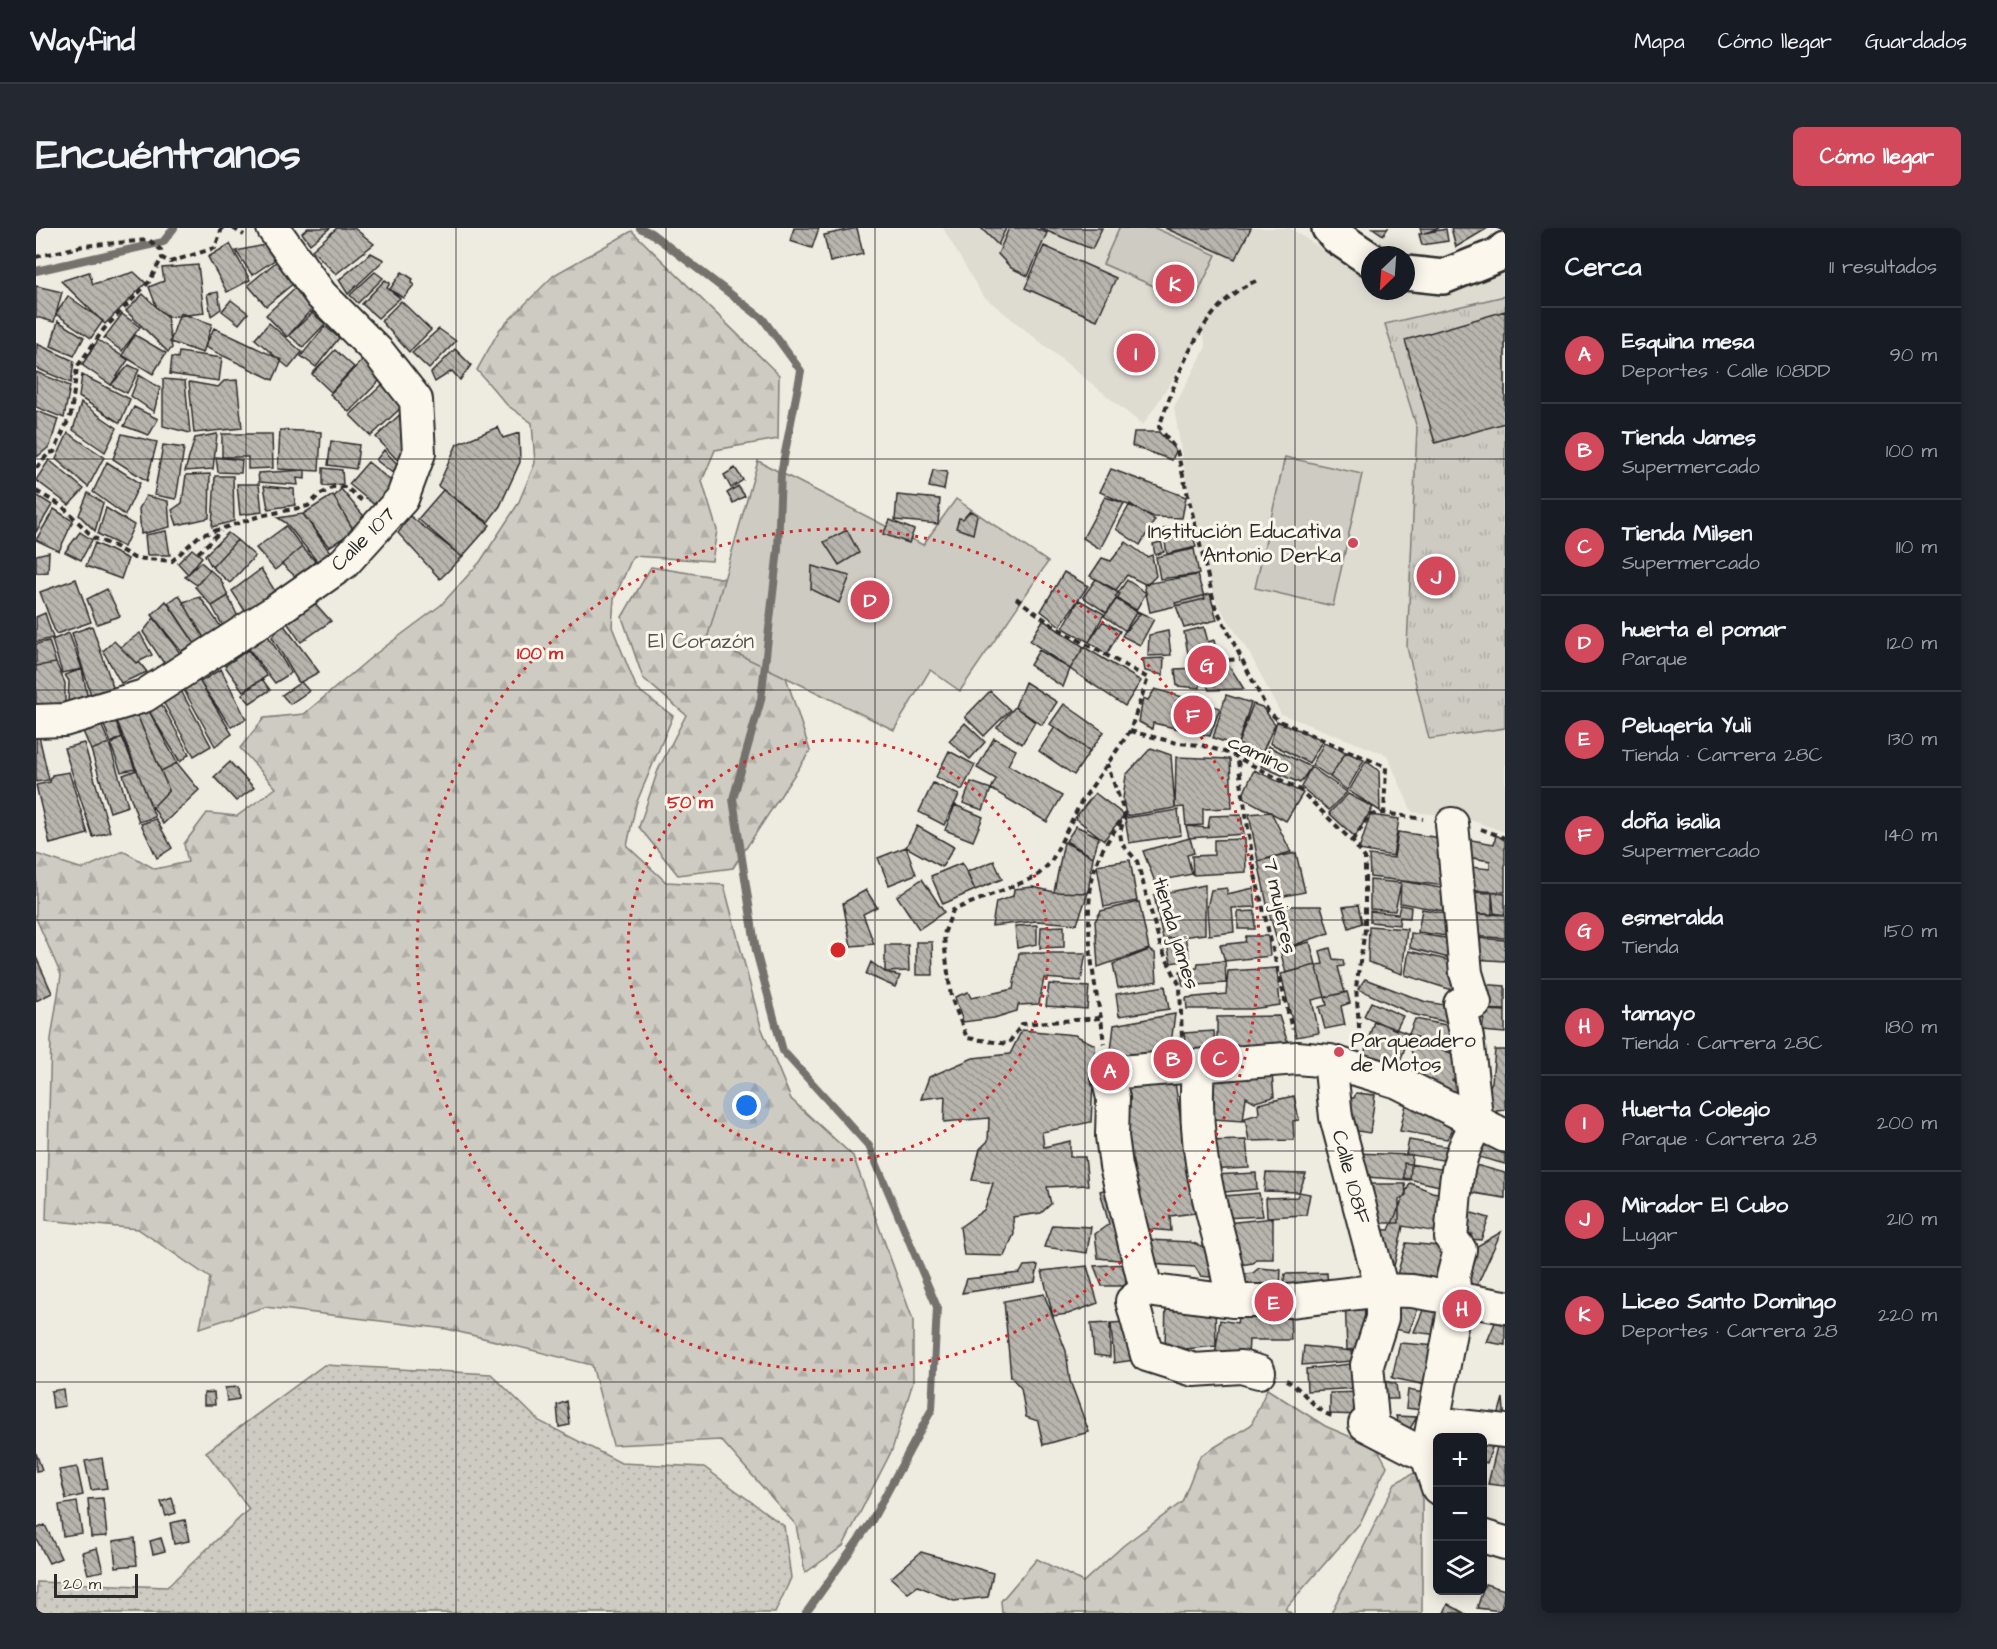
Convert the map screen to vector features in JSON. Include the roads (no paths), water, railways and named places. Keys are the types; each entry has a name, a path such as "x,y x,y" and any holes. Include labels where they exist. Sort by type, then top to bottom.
{"street":[{"name":"Calle 107","path":"36,721 64,720 144,696 271,615 344,562 402,499 419,453 416,400 379,353 321,295 273,228"},
{"path":"1329,228 1337,237 1361,253"},
{"path":"1415,274 1443,277 1498,255 1505,249"},
{"path":"1452,824 1466,973 1474,1004 1460,1004 1491,1130"},
{"path":"1146,1290 1116,1166 1112,1136 1113,1098 1107,1072 1297,1058 1330,1061 1398,1082 1491,1130"},
{"name":"Calle 108F","path":"1330,1061 1335,1117 1382,1290 1382,1318 1367,1365 1372,1419 1365,1424 1427,1456"},
{"path":"1190,1067 1208,1193 1225,1255 1232,1301"},
{"path":"1437,1487 1427,1456 1455,1297 1453,1277 1460,1250 1451,1238 1456,1175 1464,1143 1491,1130"},
{"path":"1259,1372 1241,1367 1194,1370 1148,1355 1132,1301 1146,1290 1232,1301 1289,1301 1382,1290 1455,1297 1505,1307"},
{"path":"1433,1423 1505,1431"},
{"path":"1487,1538 1505,1543"}],"waterway":[{"path":"36,271 163,242 174,228"},
{"path":"640,228 651,233 763,319 801,371 781,473 778,549 761,700 733,799 756,951 783,1051 869,1146 937,1307 932,1409 871,1522 806,1613"}],"place":[{"name":"Liceo Santo Domingo","path":"1175,284"},
{"name":"Huerta Colegio","path":"1136,353"},
{"name":"Institución Educativa Antonio Derka","path":"1353,543"},
{"name":"Mirador El Cubo","path":"1436,576"},
{"name":"huerta el pomar","path":"870,600"},
{"name":"esmeralda","path":"1207,665"},
{"name":"doña isalia","path":"1193,715"},
{"name":"Parqueadero de Motos","path":"1339,1052"},
{"name":"Tienda Milsen","path":"1220,1058"},
{"name":"Tienda James","path":"1173,1059"},
{"name":"Esquina mesa","path":"1110,1071"},
{"name":"Peluqería Yuli","path":"1274,1302"},
{"name":"tamayo","path":"1462,1309"}],"park label":[{"name":"El Corazón","path":"701,641"}]}
